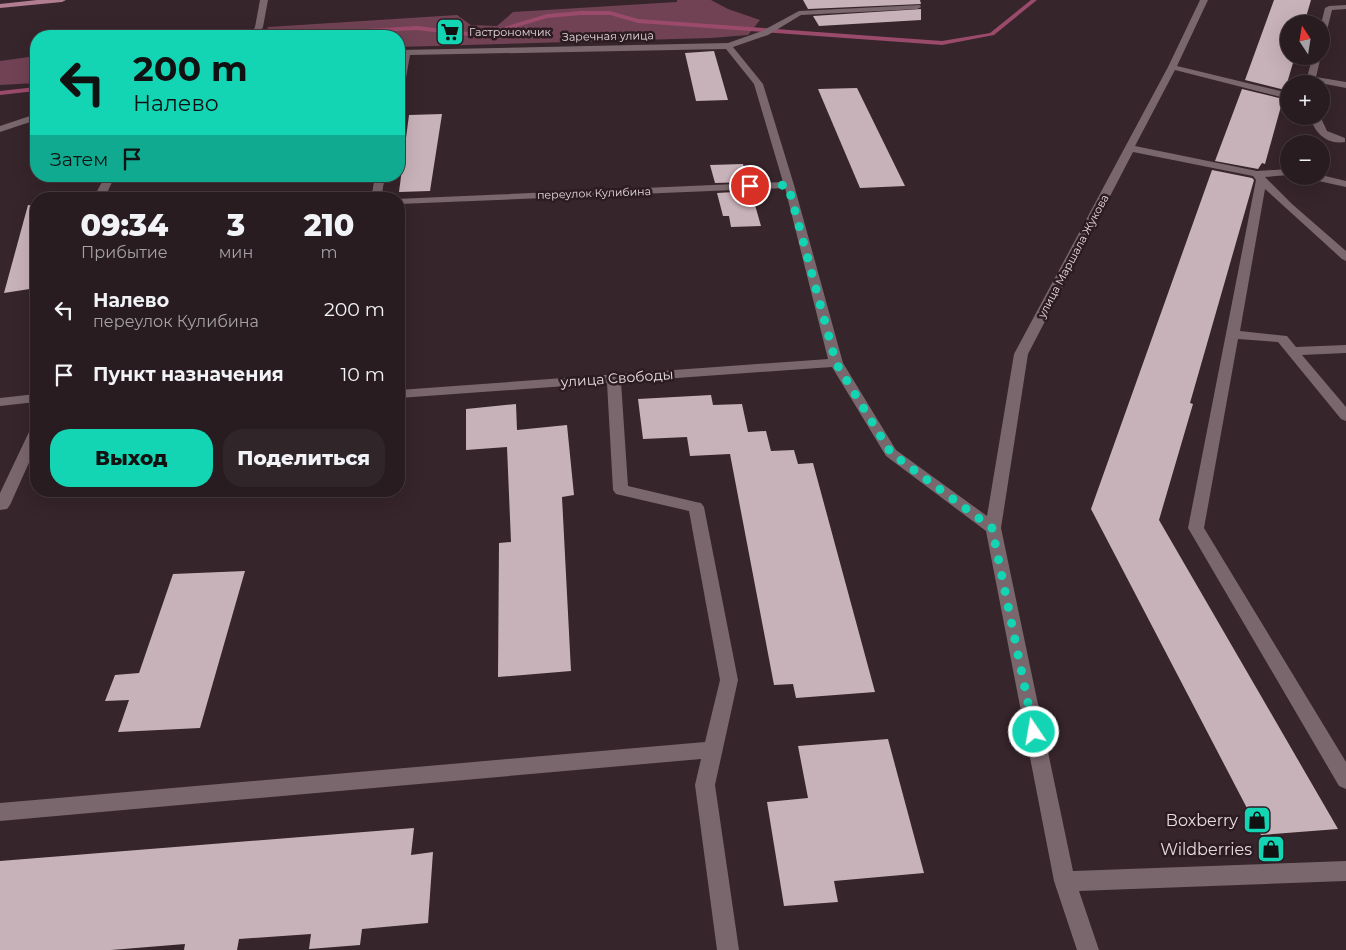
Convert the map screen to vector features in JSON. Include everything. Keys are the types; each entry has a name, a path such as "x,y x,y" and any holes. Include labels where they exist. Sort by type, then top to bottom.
{"main road":[{"path":"0,6 62,0"}],"street":[{"path":"256,30 264,0"},
{"name":"улица Маршала Жукова","path":"1088,950 1065,881 992,528 1021,354 1172,67 1204,0"},
{"name":"Заречная улица","path":"405,52 728,46 755,38 788,22 799,13 917,7"},
{"path":"1327,15 1329,8 1346,7"},
{"path":"728,46 758,84 788,185 836,363 891,453 992,528"},
{"path":"1172,67 1280,94"},
{"path":"1330,83 1346,85"},
{"path":"0,129 30,119"},
{"path":"1316,125 1326,137 1342,140"},
{"path":"1129,148 1259,176 1280,173"},
{"path":"1259,176 1288,206 1346,257"},
{"path":"1259,176 1196,528 1346,780"},
{"path":"1330,180 1346,184"},
{"name":"переулок Кулибина","path":"405,201 788,185"},
{"path":"1232,334 1282,339 1346,416"},
{"path":"1292,352 1346,350"},
{"name":"улица Свободы","path":"405,394 836,363"},
{"path":"614,379 621,490 696,507 730,680 705,785 728,950"},
{"path":"0,402 30,399"},
{"path":"2,505 30,445"},
{"path":"0,812 713,750"},
{"path":"1065,881 1346,871"}],"shaded area":[{"path":"677,0 711,0 728,9 760,20 748,35 711,38 405,47 405,30 267,30 268,27 457,15 471,25 497,26 513,12 677,2"},
{"path":"30,57 30,83 0,85 0,61"}],"building":[{"path":"803,0 920,0 921,4 808,9"},
{"path":"1274,0 1311,0 1307,15 1280,15 1280,65 1292,65 1289,75 1280,75 1280,89 1245,80"},
{"path":"921,9 921,20 819,26 813,16"},
{"path":"714,51 728,100 696,101 685,53"},
{"path":"857,88 905,186 860,188 818,89"},
{"path":"1242,89 1280,98 1280,110 1265,164 1262,163 1258,169 1215,161"},
{"path":"442,114 430,191 399,192 400,182 405,182 405,146 409,115"},
{"path":"743,164 748,182 715,183 710,165"},
{"path":"1212,170 1254,180 1190,403 1193,404 1159,520 1338,829 1261,835 1091,509"},
{"path":"751,191 761,226 731,227 729,216 723,216 717,193"},
{"path":"28,205 30,205 30,289 4,293"},
{"path":"711,395 713,405 742,404 748,432 766,431 771,451 794,450 798,464 813,463 875,692 796,698 793,684 774,685 730,454 690,456 687,437 643,439 638,399"},
{"path":"516,404 517,430 567,425 574,495 562,497 571,671 498,677 499,543 511,542 507,447 466,450 466,409"},
{"path":"245,571 200,728 118,732 129,700 105,701 115,675 139,673 173,574"},
{"path":"888,739 924,873 834,881 838,902 784,906 767,802 808,798 798,746"},
{"path":"414,828 411,855 433,852 428,923 362,929 360,945 309,949 311,934 239,939 237,950 184,950 185,944 111,950 0,950 0,861"}],"waterway":[{"path":"381,30 417,28 468,34 494,32 547,16 610,13 638,21 942,43 992,34 1034,0"},
{"path":"0,93 30,90"}],"place":[{"name":"Гастрономчик","path":"450,32"},
{"name":"Boxberry","path":"1257,820"},
{"name":"Wildberries","path":"1271,849"}],"route":[{"path":"750,186 788,185 836,363 891,453 992,528 1034,732"}]}
